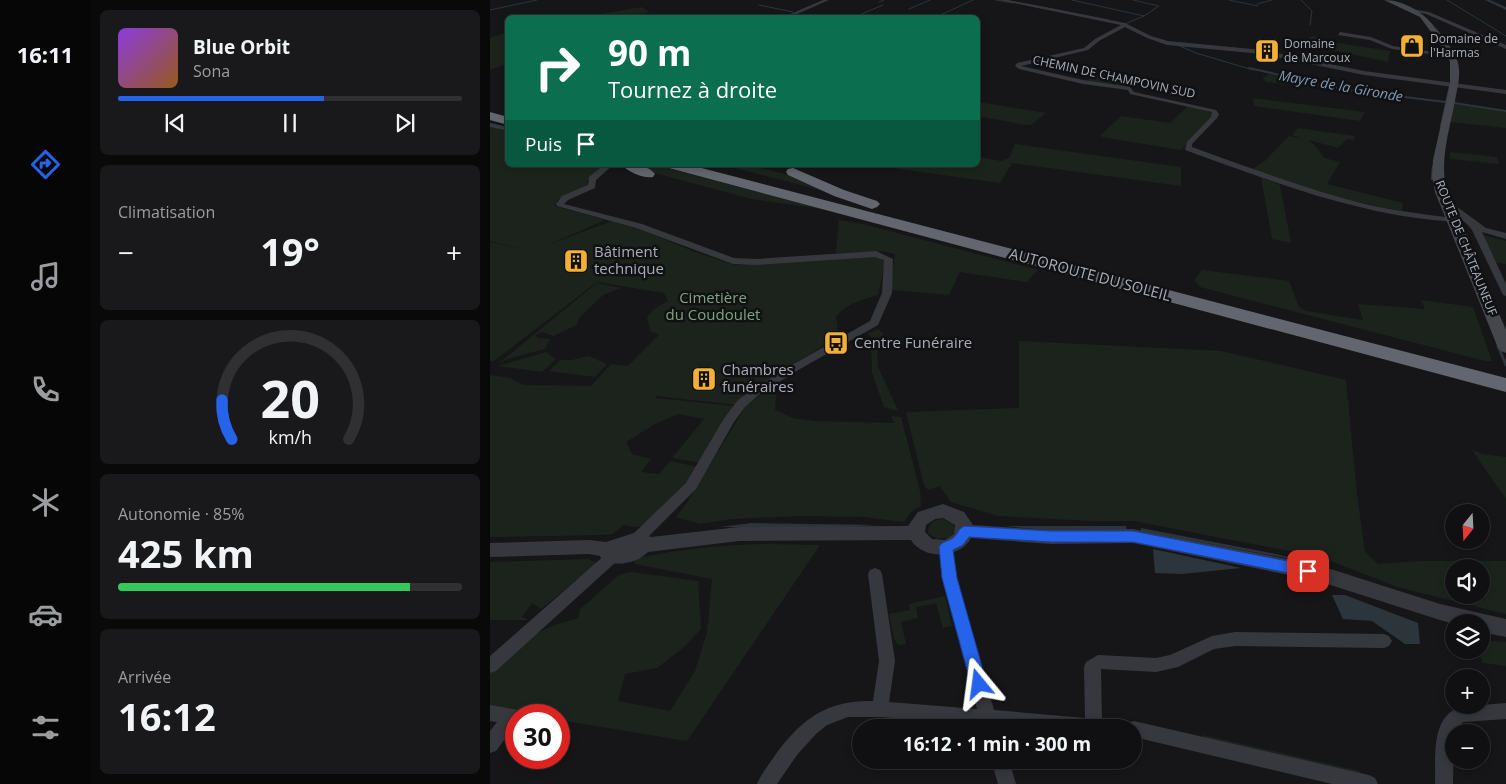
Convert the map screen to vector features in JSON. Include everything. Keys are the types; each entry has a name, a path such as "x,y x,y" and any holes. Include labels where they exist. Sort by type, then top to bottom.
{"highway":[{"path":"490,109 505,113"},
{"path":"490,116 505,120"},
{"path":"633,167 648,174"},
{"name":"AUTOROUTE DU SOLEIL","path":"682,167 1044,263 1500,378"},
{"name":"AUTOROUTE DU SOLEIL","path":"712,167 943,227 1500,378"},
{"path":"793,172 847,196 943,227"},
{"path":"772,204 870,222 1012,259 1044,263"}],"main road":[{"name":"ROUTE DE CHÂTEAUNEUF","path":"1387,0 1413,10 1428,21 1451,55 1455,71 1454,84 1438,160 1437,176 1452,220 1506,348"}],"street":[{"path":"790,15 827,0"},
{"path":"1000,0 1076,14 1126,26 1149,37 1178,45 1262,52 1364,73 1506,92"},
{"path":"1413,10 1427,13 1506,47"},
{"name":"CHEMIN DE CHAMPOVIN SUD","path":"1126,26 1097,40 1086,49 1019,64 1018,66 1083,82 1130,89 1132,94 1214,111 1216,114 1214,118 1189,143 1188,148 1283,182 1369,207 1452,220"},
{"path":"1340,34 1370,39 1392,47 1451,55"},
{"path":"490,125 505,128"},
{"path":"490,550 589,547 610,554 639,551 641,542 691,486 729,420 741,404 796,367 874,323 887,293 889,259 876,254 756,262 733,261 638,226 560,204 565,198 592,186 592,179 607,167"},
{"path":"1446,203 1483,230 1506,236"},
{"path":"1470,222 1477,231 1506,293"},
{"path":"944,511 960,517 965,531 958,541 946,547 938,548 923,543 916,533 916,527 922,518 934,512 944,511"},
{"path":"965,531 1051,537 1133,536 1318,573 1446,614"},
{"path":"641,542 739,534 916,533"},
{"path":"946,547 949,578 989,719"},
{"path":"490,666 610,554"},
{"path":"875,574 887,661 880,709"},
{"path":"1490,625 1506,628"},
{"path":"1093,719 1092,667 1098,662 1156,665 1172,662 1212,643 1235,639 1384,641"},
{"path":"766,784 788,752 807,730 819,721 848,709 880,709 959,719"},
{"path":"1444,784 1446,730 1450,723 1459,715 1506,711"},
{"path":"490,713 512,716 490,745"},
{"path":"1142,730 1369,784"},
{"path":"1003,769 1007,784"}],"green space":[{"path":"641,7 650,12 634,15 596,15"},
{"path":"505,33 505,65 490,70 490,38"},
{"path":"1313,36 1338,43 1390,51 1388,62 1299,43"},
{"path":"1101,72 1141,79 1132,87 1086,81"},
{"path":"1269,74 1355,92 1266,82 1263,78"},
{"path":"1253,98 1365,112 1360,121 1254,106"},
{"path":"980,102 1046,113 1031,125 980,116"},
{"path":"1454,104 1506,112 1506,128 1450,122"},
{"path":"1188,106 1213,113 1209,121 1181,150 1102,137 1101,135 1121,116 1170,123"},
{"name":"Cimetière du Coudoulet","path":"490,127 505,131 505,167 608,167 604,173 586,181 588,185 585,189 558,199 555,206 605,220 550,244 612,221 735,265 873,256 881,258 885,262 878,295 850,305 836,317 839,336 778,374 737,405 656,396 656,398 734,406 701,463 672,458 704,419 678,414 655,424 626,442 632,454 651,459 641,472 659,474 670,461 698,467 683,489 647,525 635,527 624,525 613,534 602,535 490,537 490,375 510,378 523,385 591,386 611,364 628,366 659,335 650,331 647,317 654,309 668,301 664,293 597,282 494,361 490,361 490,242 532,251 490,241"},
{"path":"1298,128 1355,136 1354,140 1347,139 1338,148 1309,140 1324,158 1340,162 1327,184 1403,203 1402,211 1327,194 1253,169 1266,160 1289,136 1304,139 1292,135"},
{"path":"1015,144 1181,167 1181,186 1012,163 1000,183 885,167 980,167 980,157 1001,161 1009,158"},
{"path":"1450,152 1497,157 1499,164 1450,159"},
{"path":"637,167 664,167 822,209 752,199"},
{"path":"731,167 758,167 796,177 843,196"},
{"path":"1261,177 1280,185 1291,243 1272,239"},
{"path":"839,220 863,224 1038,270 1026,282 960,272 949,295 890,290 895,254 882,251 836,253"},
{"path":"1483,235 1506,241 1506,264 1493,262"},
{"path":"1202,270 1289,281 1299,307 1306,311 1363,320 1358,304 1425,309 1421,300 1473,307 1492,361 1485,361 1200,287 1194,280"},
{"path":"597,283 621,288 603,295 580,317 576,325 554,336 542,332 535,335 538,338 550,339 545,349 499,363"},
{"path":"878,329 884,334 877,353 878,367 897,411 884,407 872,373 871,336 867,334"},
{"path":"1019,341 1221,351 1346,380 1357,494 1365,552 1378,564 1445,561 1445,599 1397,587 1321,557 1134,521 1092,521 998,516 951,502 940,486 928,490 924,485 906,412 1019,408"},
{"path":"546,352 556,359 542,372 498,366"},
{"path":"588,356 607,364 595,377 549,371 560,360 572,360"},
{"path":"774,385 785,387 776,394 775,410 793,418 814,421 894,423 891,416 901,417 920,491 921,506 911,512 904,522 864,517 800,516 732,519 700,524 676,517 688,501 746,406"},
{"path":"1472,450 1483,454 1506,457 1506,499"},
{"path":"942,519 953,524 955,531 950,537 937,539 928,533 929,526 934,521"},
{"path":"732,545 820,545 687,741 570,722 570,704 505,704 505,711 490,709 490,673 533,635 555,625 578,618 580,609 619,575 631,572 698,581 701,629 684,647 657,668 625,674 618,701 670,711 695,671 707,633 712,579 635,564 635,559 700,548"},
{"path":"588,559 597,563 541,609 532,603 522,617 528,620 490,620 490,562"},
{"path":"1490,561 1506,561 1506,614 1466,604 1490,604"},
{"path":"945,596 952,626 943,628 936,603 916,607 918,618 901,622 906,644 898,645 894,639 889,614 910,610 909,604"},
{"path":"1490,641 1506,642 1506,666 1483,663 1481,659 1490,659"},
{"path":"1203,735 1360,771 1360,775 1203,738"}],"shaded area":[{"path":"752,523 877,525 826,528 720,527"},
{"path":"1004,526 1126,526 1127,530 1045,530"},
{"path":"1141,528 1276,554 1307,562 1141,531"},
{"path":"1153,549 1241,568 1182,574 1155,573"},
{"path":"1332,595 1345,595 1418,623 1420,644 1405,644 1372,621 1343,619"}],"waterway":[{"path":"490,10 537,0"},
{"path":"879,2 884,0"},
{"path":"909,9 930,0"},
{"path":"940,15 973,0"},
{"name":"Mayre de la Gironde","path":"996,0 1013,3"},
{"path":"1072,0 1144,16"},
{"path":"1133,0 1159,6 1144,16"},
{"path":"1229,0 1258,6"},
{"path":"1257,4 1272,0"},
{"path":"1301,0 1312,11 1310,25"},
{"path":"1447,0 1506,36"},
{"path":"1487,0 1506,9"},
{"name":"Mayre de la Gironde","path":"1027,4 1109,20"},
{"path":"759,5 793,12"},
{"path":"859,15 883,5"},
{"path":"1125,24 1144,16"},
{"path":"1436,28 1445,41"},
{"name":"Mayre de la Gironde","path":"1180,46 1196,53 1253,70"},
{"name":"Mayre de la Gironde","path":"1249,68 1348,90 1445,102"},
{"name":"Mayre de la Gironde","path":"1441,126 1450,85"},
{"name":"Mayre de la Gironde","path":"1454,103 1506,111"},
{"path":"1432,179 1433,167"},
{"path":"1463,230 1476,259"},
{"path":"1498,346 1506,365"}],"place":[{"name":"Domaine de l'Harmas","path":"1412,46"},
{"name":"Domaine de Marcoux","path":"1267,51"},
{"name":"Bâtiment technique","path":"576,261"},
{"name":"Centre Funéraire","path":"836,343"},
{"name":"Chambres funéraires","path":"704,379"}],"route":[{"path":"979,684 949,578 946,547 958,541 965,531 983,534 1051,537 1133,536 1308,571"}]}
